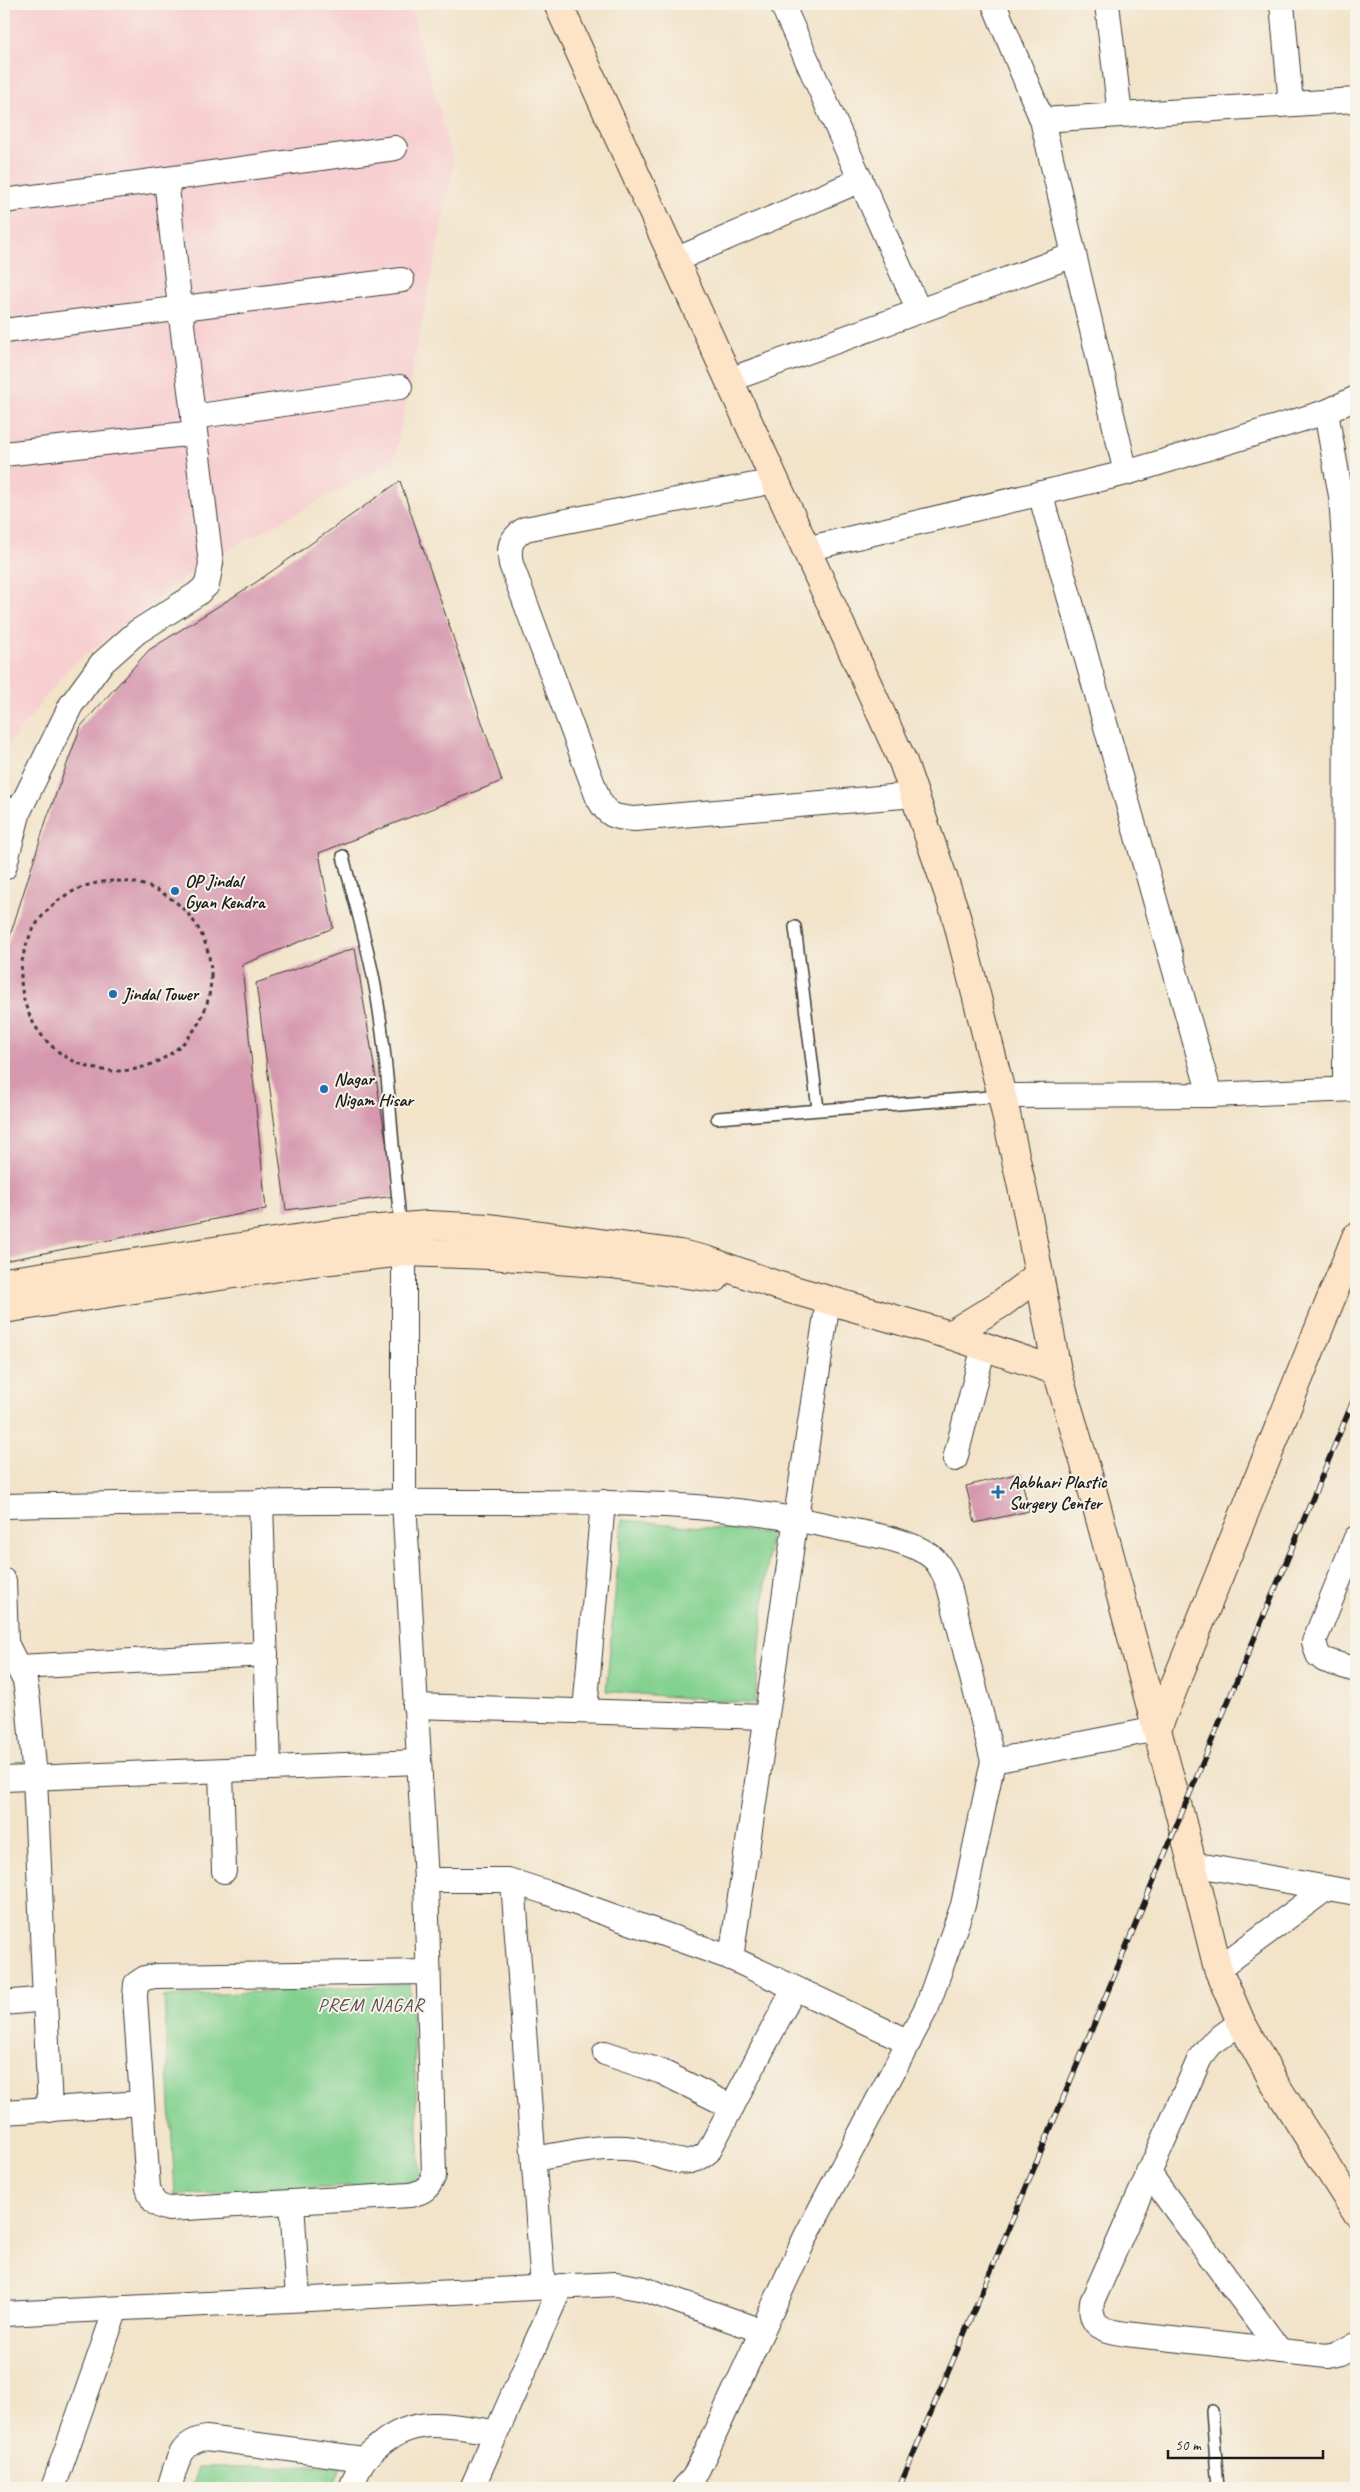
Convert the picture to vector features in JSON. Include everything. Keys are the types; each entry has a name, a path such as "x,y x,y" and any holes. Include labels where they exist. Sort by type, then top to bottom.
{"main road":[{"path":"558,4 903,762 955,912 1002,1096 1057,1370 1157,1729 1218,1969 1241,2022 1275,2084 1339,2188 1356,2212"},
{"path":"4,1282 343,1232 403,1239 490,1255 611,1264 776,1286 950,1335 1057,1370"},
{"path":"1157,1729 1356,1237"},
{"path":"4,1309 312,1262 403,1239"},
{"path":"950,1335 1002,1303 1039,1275"}],"street":[{"path":"782,4 919,312"},
{"path":"994,4 1042,120 1126,473"},
{"path":"1108,4 1120,115"},
{"path":"1282,4 1291,104"},
{"path":"1042,120 1356,100"},
{"path":"4,202 395,148"},
{"path":"4,868 12,805 71,705 101,664 137,632 208,585 211,563 166,179"},
{"path":"675,260 861,180"},
{"path":"729,380 1074,255"},
{"path":"4,331 402,280"},
{"path":"4,454 194,425 400,387"},
{"path":"806,549 1126,473 1326,412 1356,398"},
{"path":"1002,1096 1210,1095 1350,1089 1351,850 1346,573 1340,496 1326,412"},
{"path":"775,481 525,529 513,537 508,549 511,564 598,798 606,812 619,818 635,819 914,795"},
{"path":"1040,493 1210,1095"},
{"path":"403,1239 404,1501 426,1880 434,2175 430,2186 421,2193 410,2195 169,2209 158,2206 152,2200 148,2188 135,1997 136,1984 145,1978 155,1976 428,1972"},
{"path":"731,1958 828,1301"},
{"path":"955,1458 984,1346"},
{"path":"261,1501 269,1768"},
{"path":"4,1506 261,1501 603,1502 682,1505 796,1518 904,1543 929,1554 940,1568 949,1586 993,1761 963,1905 927,2007 806,2236 702,2462 694,2478 684,2488"},
{"path":"585,1711 603,1502"},
{"path":"1356,1538 1314,1642 1318,1655 1324,1660 1356,1670"},
{"path":"4,1581 6,1643 25,1681 35,1778 50,2110"},
{"path":"18,1667 266,1654"},
{"path":"415,1706 766,1717"},
{"path":"993,1761 1157,1729"},
{"path":"4,1779 418,1762"},
{"path":"221,1770 224,1872"},
{"path":"1192,1864 1356,1893"},
{"path":"426,1880 473,1878 513,1882 731,1958 909,2042"},
{"path":"472,2488 496,2432 552,2286 534,2159 513,1882"},
{"path":"1218,1969 1327,1888"},
{"path":"534,2159 610,2148 635,2149 683,2162 699,2160 708,2152 794,1989"},
{"path":"4,2003 45,1999"},
{"path":"1241,2022 1212,2044 1200,2058 1092,2302 1090,2314 1095,2322 1111,2332 1126,2334 1327,2356 1340,2353 1356,2344"},
{"path":"605,2053 662,2072 732,2107"},
{"path":"4,2112 142,2103"},
{"path":"1148,2172 1280,2351"},
{"path":"292,2202 298,2299"},
{"path":"4,2314 616,2284 644,2289 762,2331"},
{"path":"53,2488 116,2309"},
{"path":"351,2488 364,2459 395,2433 418,2425 496,2432"},
{"path":"169,2488 187,2444 201,2438 364,2459"}],"lane":[{"path":"343,856 378,1002 387,1067 391,1134 403,1239"},
{"path":"795,927 818,1109"},
{"path":"717,1118 1002,1096"},
{"path":"1212,2411 1218,2488"}],"path":[{"path":"103,880 142,883 181,905 206,940 212,967 207,1009 184,1045 150,1067 91,1070 58,1054 40,1035 22,995 24,950 44,913 68,893 103,880"}],"shaded area":[{"path":"4,4 410,4 454,164 394,461 203,563 69,668 4,750"}],"green space":[{"path":"622,1520 770,1533 755,1704 606,1691"},
{"path":"410,1984 421,2182 175,2195 164,1997"},
{"path":"342,2466 332,2488 191,2488 198,2467"}],"building":[{"name":"OP Jindal Gyan Kendra","path":"400,481 502,781 319,853 333,928 242,965 266,1209 4,1261 4,955 46,821 81,726 149,650 255,583"},
{"name":"Nagar Nigam Hisar","path":"355,948 395,1196 286,1210 256,983"},
{"path":"1020,1473 1029,1511 975,1523 966,1486"}],"railway":[{"path":"899,2488 1356,1394"}],"place":[{"name":"OP Jindal Gyan Kendra","path":"175,891"},
{"name":"Jindal Tower","path":"113,994"},
{"name":"Nagar Nigam Hisar","path":"324,1089"},
{"name":"Aabhari Plastic Surgery Center","path":"998,1492"}],"district":[{"name":"PREM NAGAR","path":"371,2004"}]}
